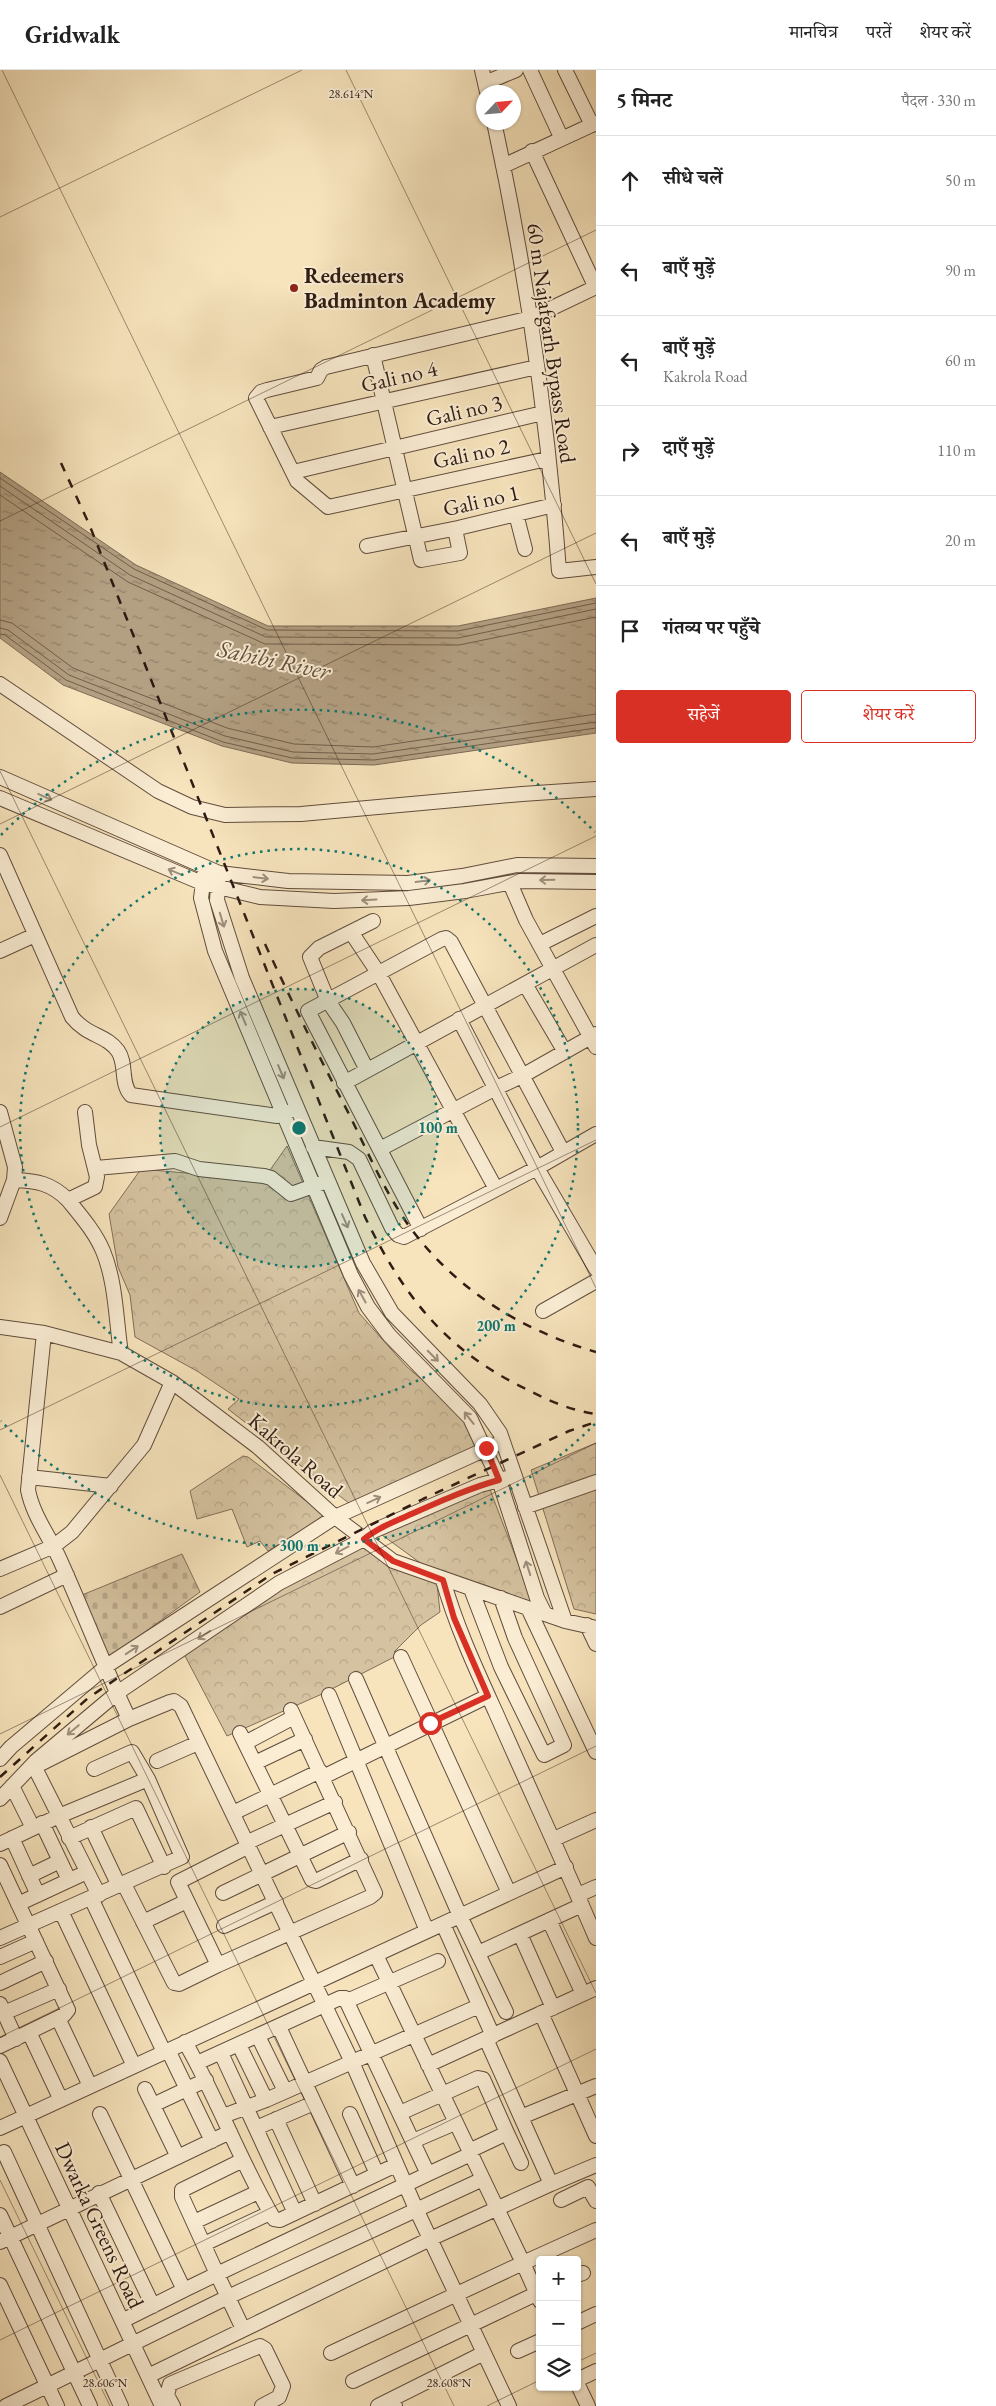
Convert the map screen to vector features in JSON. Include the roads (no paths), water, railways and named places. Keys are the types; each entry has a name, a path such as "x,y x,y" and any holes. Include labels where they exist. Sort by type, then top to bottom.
{"street":[{"path":"485,82 516,70"},
{"path":"530,70 562,138"},
{"path":"503,166 594,124 565,70"},
{"name":"60 m Najafgarh Bypass Road","path":"496,130 531,318 554,505 559,571 596,567"},
{"path":"293,472 257,402 258,395 267,390 317,378 321,370 326,367 531,318 596,287 532,151"},
{"path":"373,355 421,560 460,552 454,529"},
{"name":"Gali no 4","path":"270,427 537,367"},
{"name":"Gali no 3","path":"293,472 543,413"},
{"name":"Gali no 2","path":"293,472 300,484 328,507 547,458"},
{"name":"Gali no 1","path":"367,546 454,529 554,505"},
{"name":"Gali no 1","path":"516,514 525,549"},
{"path":"0,684 158,792 192,807 225,815 301,814 596,789"},
{"path":"0,777 219,873 288,881 408,883 517,865 596,866"},
{"path":"0,798 202,883 216,888 260,897 334,901 408,898 510,882 563,880 596,882"},
{"path":"0,855 72,1017 83,1030 110,1042 121,1056 126,1086 131,1095 278,1116 290,1111"},
{"path":"204,868 202,883 203,911 215,951 290,1111 313,1147 363,1263 381,1296 404,1326 480,1404 491,1418 503,1442 565,1620"},
{"path":"219,873 216,888 220,916 290,1111 314,1186 351,1275 368,1307 389,1335 470,1418 486,1448 499,1480 545,1614"},
{"path":"380,1149 494,1088 522,1076 565,1052 594,1040 523,914 510,882"},
{"path":"540,944 596,916"},
{"path":"368,1070 328,1001 310,957 319,948 373,921"},
{"path":"351,932 378,974 496,1189"},
{"path":"0,951 35,935"},
{"path":"421,1229 308,1011 446,938 451,942 563,1152"},
{"path":"344,1083 459,1018 596,945"},
{"path":"525,984 565,1052"},
{"path":"459,1018 537,1168 596,1269"},
{"path":"0,1112 2,1132 13,1152 15,1167 14,1180 0,1218"},
{"path":"68,1200 96,1187 96,1168 90,1145 86,1112"},
{"path":"313,1147 355,1154 363,1165 392,1228 398,1235 404,1237 537,1168 596,1134"},
{"path":"96,1168 175,1161 199,1169 272,1178 291,1194 327,1181"},
{"path":"14,1180 42,1182 50,1185 68,1200 93,1232 103,1251 109,1270 121,1354"},
{"path":"543,1311 596,1281"},
{"name":"Kakrola Road","path":"0,1327 44,1333 121,1354 172,1382 258,1446 335,1517 393,1561 545,1614 592,1626"},
{"path":"44,1333 29,1477 30,1500 67,1575 104,1668 128,1719"},
{"path":"0,1569 54,1546 72,1532 144,1445 172,1382"},
{"path":"1,1756 104,1668 335,1517 503,1442"},
{"path":"0,1799 33,1765 117,1694 279,1584 364,1539 374,1531 480,1485 515,1476"},
{"path":"29,1477 111,1486"},
{"path":"525,1507 596,1482"},
{"path":"0,1607 67,1575"},
{"path":"443,1580 454,1618 554,1839 596,1938"},
{"path":"471,1589 501,1667 544,1755 564,1745 515,1638 501,1598"},
{"path":"528,1608 596,1752"},
{"path":"592,1626 596,1644"},
{"path":"401,1657 509,1894"},
{"path":"356,1679 460,1916 506,2012"},
{"path":"329,1695 427,1931"},
{"path":"232,1813 270,1795 357,1761 430,1723 488,1696"},
{"path":"33,1765 128,1719 174,1701 181,1706 232,1813 264,1874 352,2062 404,2184 471,2324 505,2405"},
{"path":"91,1827 174,1983 179,1984 373,1896 374,1890 361,1859 293,1713 242,1738 314,1881 361,1859"},
{"path":"255,1764 305,1739"},
{"path":"157,1761 198,1743"},
{"path":"0,1938 164,1867 179,1859 182,1855 148,1778 132,1752 94,1769"},
{"path":"33,1765 87,1872 95,1897 166,2051 212,2141"},
{"path":"38,1895 29,1876 6,1841 148,1778"},
{"path":"12,1786 60,1861 69,1880"},
{"path":"218,1965 186,1901 179,1885 179,1880 285,1825 335,1802"},
{"path":"69,1838 136,1808 164,1867"},
{"path":"554,1839 596,1820"},
{"path":"223,1893 349,1832"},
{"path":"29,1876 60,1861"},
{"path":"0,2128 566,1867"},
{"path":"0,2046 67,2014 68,2010 18,1904 6,1893 1,1869"},
{"path":"18,1904 87,1872"},
{"path":"478,1954 549,1920 596,1887"},
{"path":"143,1922 186,1901"},
{"path":"224,1926 276,1902"},
{"path":"61,1911 134,2066"},
{"path":"549,1920 583,1994"},
{"path":"443,1924 479,2006 489,2037 521,2117 551,2184"},
{"path":"520,1934 578,2094 596,2136"},
{"path":"0,1958 36,1941"},
{"path":"376,1955 536,2289"},
{"path":"0,1983 46,1961"},
{"path":"347,2001 438,1961"},
{"path":"428,2065 596,1988"},
{"path":"16,2039 2,2009 59,1989"},
{"path":"197,2063 343,1998 347,2001 428,2174"},
{"path":"223,2116 266,2100 479,2006"},
{"path":"58,2018 90,2086"},
{"path":"279,2027 353,2186"},
{"path":"29,2032 61,2100"},
{"path":"258,2036 285,2091"},
{"path":"185,2042 206,2080 258,2192 270,2213 277,2220 396,2165"},
{"path":"239,2045 266,2100"},
{"path":"221,2053 295,2213"},
{"name":"Dwarka Greens Road","path":"0,2061 162,2406"},
{"path":"400,2112 478,2078 483,2079 521,2163"},
{"path":"153,2105 206,2080"},
{"path":"521,2117 596,2086"},
{"path":"145,2089 178,2157"},
{"path":"256,2128 314,2103"},
{"path":"100,2114 184,2290"},
{"path":"350,2114 377,2174"},
{"path":"276,2119 315,2204"},
{"path":"413,2141 455,2123"},
{"path":"5,2240 99,2193 230,2132"},
{"path":"122,2321 428,2174 507,2133"},
{"path":"4,2152 121,2406"},
{"path":"243,2160 182,2190 182,2197 243,2329"},
{"path":"148,2376 430,2238 596,2165"},
{"path":"6,2406 134,2345 228,2297 483,2179"},
{"path":"561,2200 588,2187 596,2201"},
{"path":"194,2222 258,2192"},
{"path":"99,2193 153,2306"},
{"path":"204,2244 270,2213"},
{"path":"0,2216 5,2240 90,2406"},
{"path":"331,2353 596,2230"},
{"path":"0,2285 57,2406"},
{"path":"353,2381 471,2324 536,2296"},
{"path":"581,2321 596,2314"},
{"path":"518,2351 536,2343"},
{"path":"172,2406 167,2395 170,2384 260,2346 265,2349 283,2386 279,2397 262,2406"},
{"path":"378,2406 394,2403 484,2353"},
{"path":"581,2380 596,2371"},
{"path":"581,2391 588,2406"},
{"path":"0,2402 2,2406"}],"water":[{"name":"Sahibi River","path":"0,472 136,565 268,626 458,626 596,598 596,733 374,765 292,763 222,746 63,685 0,638"}],"railway":[{"path":"61,463 89,524 365,1217 380,1246 412,1297 430,1319 473,1358 499,1375 544,1398 570,1408 596,1414"},
{"path":"265,944 370,1158 400,1213 427,1249 448,1270 492,1305 542,1332 596,1352"},
{"path":"0,1777 88,1698 272,1574 423,1499 569,1431 596,1422"}],"place":[{"name":"Redeemers Badminton Academy","path":"294,288"}]}
